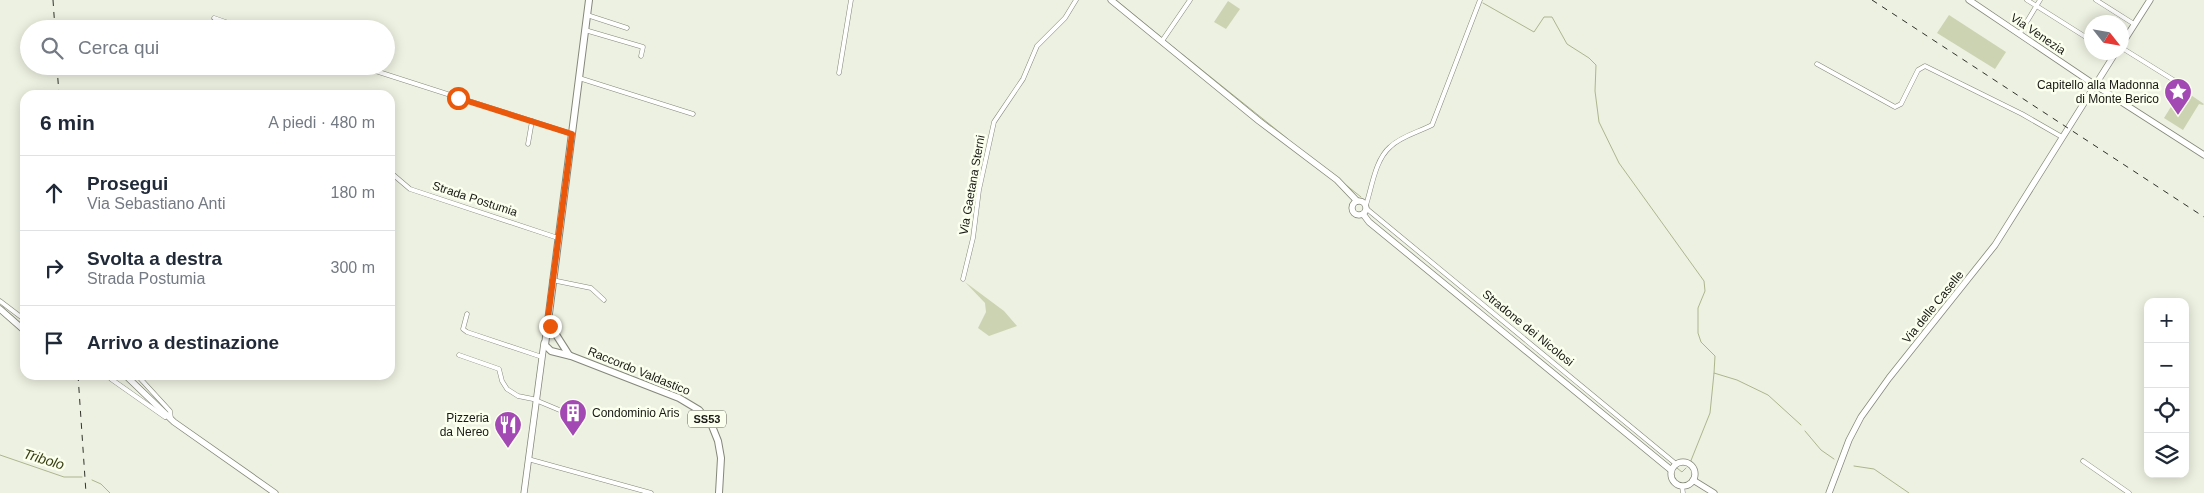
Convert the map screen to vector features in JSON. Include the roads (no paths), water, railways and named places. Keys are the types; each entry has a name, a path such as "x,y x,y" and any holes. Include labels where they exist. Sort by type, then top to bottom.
{"main road":[{"path":"548,320 561,343 553,351 546,347 545,341 590,0"},
{"path":"545,341 550,335 557,336"},
{"name":"Raccordo Valdastico","path":"561,343 571,356"},
{"name":"Raccordo Valdastico","path":"553,351 571,356 679,398 700,411 713,428 719,443 721,464 719,493"}],"street":[{"path":"839,73 851,0"},
{"name":"Via Gaetana Sterni","path":"963,279 973,238 979,190 994,122 1023,79 1037,46 1065,18 1076,0"},
{"name":"Stradone dei Nicolosi","path":"1111,0 1259,121 1337,180 1357,201 1363,202 1369,222 1671,470 1673,481 1682,486"},
{"path":"1162,42 1190,0"},
{"path":"1365,209 1378,164 1384,153 1390,146 1403,138 1432,125 1480,0"},
{"name":"Via Venezia","path":"1969,0 2095,85 2204,155"},
{"path":"2028,0 2084,36"},
{"path":"2020,34 2040,0"},
{"path":"2096,0 2134,24"},
{"path":"2129,33 2150,0"},
{"path":"588,15 627,28"},
{"path":"214,18 220,20"},
{"path":"585,30 643,46 641,56"},
{"path":"2129,51 2180,84"},
{"name":"Via delle Caselle","path":"1829,493 1849,440 1861,418 1889,378 1995,245 2109,60"},
{"path":"1816,64 1895,107 1901,104 1918,70 1925,66 2022,114 2062,137"},
{"path":"388,75 572,134"},
{"path":"579,78 693,114"},
{"path":"528,144 532,121"},
{"name":"Strada Postumia","path":"395,176 410,189 558,238"},
{"name":"Stradone dei Nicolosi","path":"1357,201 1353,204 1353,211 1358,215 1365,209"},
{"name":"Stradone dei Nicolosi","path":"1365,209 1676,464 1685,462 1691,466 1694,473 1693,480"},
{"path":"552,280 592,288 604,300"},
{"path":"0,301 20,316"},
{"path":"0,309 20,327"},
{"path":"467,314 462,326 463,330 542,358"},
{"path":"524,493 545,341"},
{"path":"542,358 553,351"},
{"path":"459,355 499,369 507,390 518,396 581,419"},
{"path":"112,380 167,418 170,418"},
{"path":"130,380 170,418 275,493"},
{"path":"142,380 170,411 170,418"},
{"path":"528,459 651,493"},
{"path":"2083,461 2129,493"},
{"path":"1671,470 1676,464"},
{"path":"1683,493 1682,486 1693,480 1714,493"}],"waterway":[{"path":"1116,0 1161,37"},
{"path":"1483,3 1534,32 1544,17 1552,17 1567,44 1589,58 1596,65 1595,91 1599,122 1619,163 1704,281 1705,291 1698,308 1698,333 1701,342 1715,356 1714,373"},
{"path":"1164,40 1177,50"},
{"path":"1182,54 1288,139"},
{"path":"1346,185 1361,197"},
{"path":"1690,463 1710,413 1714,373 1737,380 1768,395 1801,425"},
{"path":"1805,431 1821,450 1834,459"},
{"name":"Tribolo","path":"0,455 64,477 82,477"},
{"path":"1673,465 1682,472 1686,468"},
{"path":"1854,466 1874,469 1909,493"},
{"name":"Tribolo","path":"92,480 101,484 110,493"}],"railway":[{"path":"53,0 54,20"},
{"path":"1872,0 2204,217"},
{"path":"58,75 59,90"},
{"path":"78,380 86,493"}],"place":[{"name":"Capitello alla Madonna di Monte Berico","path":"2178,116"},
{"name":"Condominio Aris","path":"573,437"},
{"name":"Pizzeria da Nereo","path":"508,449"}]}
